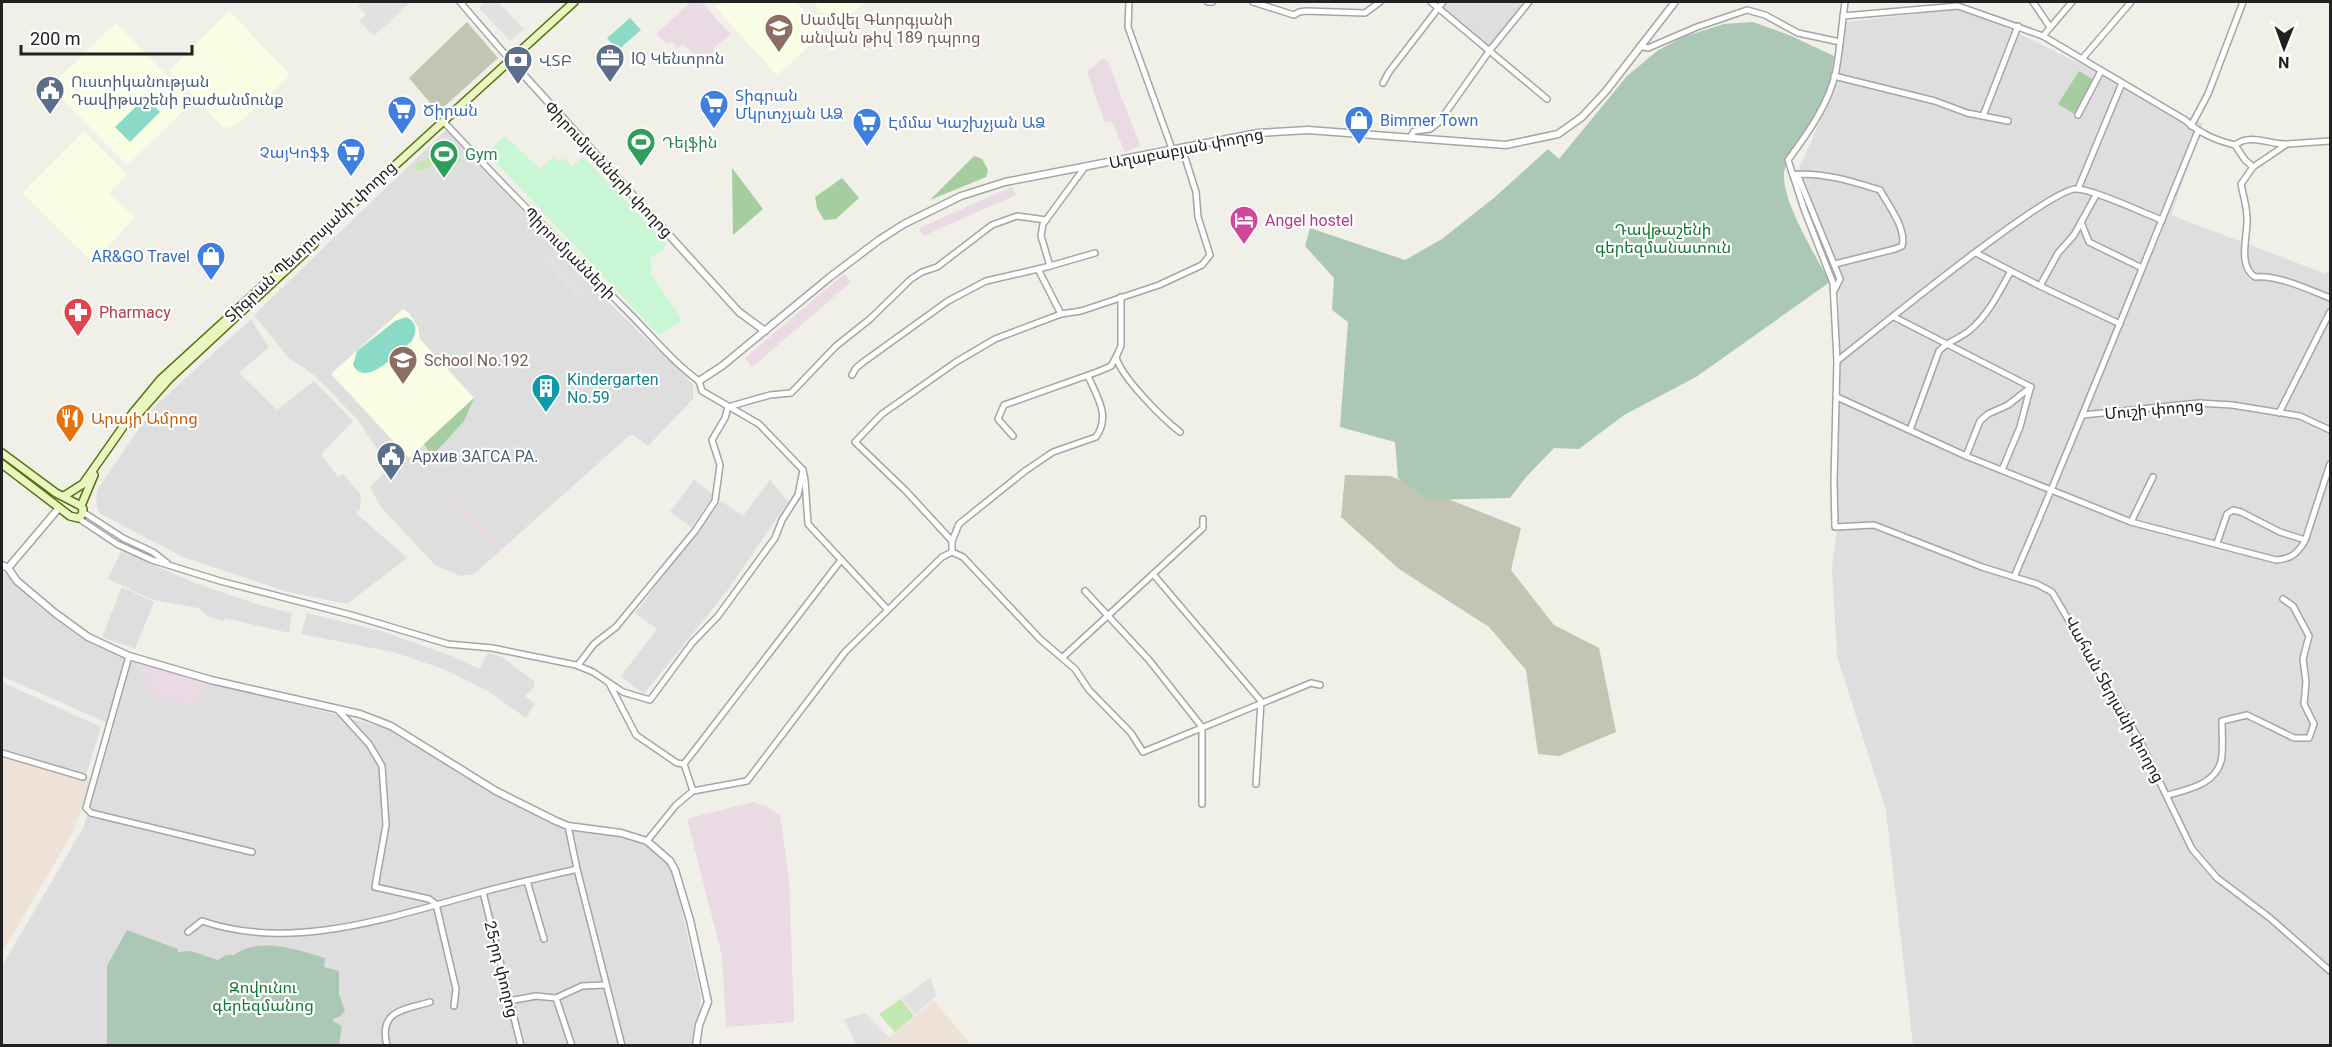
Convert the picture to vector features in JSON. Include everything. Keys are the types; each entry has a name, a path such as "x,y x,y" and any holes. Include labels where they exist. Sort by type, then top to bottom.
{"main road":[{"name":"Տիգրան Պետրոսյանի փողոց","path":"64,496 83,484 132,414 161,379 576,2"},
{"name":"Տիգրան Պետրոսյանի փողոց","path":"81,512 87,487 96,471 159,389 444,122"},
{"path":"2,453 56,493 64,496 81,512 70,516 58,509 2,464"},
{"path":"52,502 56,493"}],"street":[{"name":"Փիրումյանների փողոց","path":"459,2 739,312 765,331"},
{"path":"1129,2 1128,27 1172,149"},
{"path":"1253,2 1294,15 1306,11 1365,13 1380,2"},
{"path":"1431,2 1547,99"},
{"path":"1383,83 1443,2"},
{"path":"1410,138 1414,131 1430,129 1439,122 1490,50 1529,2"},
{"name":"Աղաբաբյան փողոց","path":"699,381 722,366 830,277 879,240 904,224 965,194 1005,183 1258,133 1308,130 1506,145 1558,134 1582,117 1606,91 1675,2"},
{"path":"1833,291 1840,280 1835,264 1788,160 1808,133 1824,104 1834,76 1845,2"},
{"path":"1952,2 2043,36 2210,138 2235,145 2250,138 2275,144 2331,141"},
{"path":"2033,2 2050,27"},
{"path":"2043,36 2072,2"},
{"path":"2082,58 2130,2"},
{"path":"2191,126 2208,94 2243,2"},
{"path":"1843,16 1958,6"},
{"path":"1640,46 1648,48 1707,23 1747,10 1765,15 1798,33 1840,42"},
{"path":"1983,116 2018,26"},
{"path":"2078,115 2101,71"},
{"path":"1834,76 2008,122"},
{"path":"2078,189 2121,83"},
{"name":"Պիրումյանների","path":"444,122 682,369 699,381 702,391 759,424 802,470"},
{"path":"2014,577 2083,415 2198,131"},
{"path":"2287,144 2253,167 2241,184 2247,216 2244,257 2249,273 2255,278 2263,276 2303,287 2331,298"},
{"path":"2235,145 2253,167"},
{"path":"952,541 906,491 855,442 882,414 956,362 995,339 1061,314 1081,311 1169,281 1202,265 1210,255 1198,217 1196,192 1182,148"},
{"path":"1050,267 1041,236 1046,219 1084,167"},
{"path":"1795,174 1807,173 1880,190 1903,235 1902,246 1895,249 1835,264"},
{"path":"1795,174 1808,219 1833,283 1837,397 1966,456 2131,522 2276,560 2291,558 2299,552 2331,464"},
{"path":"1837,361 2024,216 2063,193 2078,189 2162,220"},
{"path":"2040,286 2058,253 2074,235 2096,195"},
{"path":"578,666 594,644 616,627 695,531 715,501 720,465 712,440 725,418 728,407 770,395 791,393 836,346 870,319 911,279 937,267 992,225 1017,216 1046,219"},
{"path":"2081,222 2089,242 2142,268"},
{"path":"852,375 856,368 948,301 986,281 1050,267 1095,253"},
{"path":"1976,253 2120,324"},
{"path":"1038,268 1061,314"},
{"path":"1910,430 1939,351 1946,344 1970,331 1992,305 2011,271"},
{"path":"1013,436 998,419 1005,405 1111,366 1121,346 1121,297"},
{"path":"2278,413 2331,312"},
{"path":"1894,317 2031,387"},
{"path":"1116,357 1121,369 1149,402 1180,432"},
{"path":"952,552 952,541 959,524 1025,471 1053,452 1095,437 1104,421 1103,408 1088,376"},
{"path":"1966,456 1980,421 1988,414 2008,405 2031,387"},
{"path":"2002,470 2020,427 2031,387"},
{"name":"Վահան Տերյանի փողոց","path":"1837,397 1833,481 1835,527 1874,525 1974,564 2037,584 2052,592 2059,600 2139,739 2168,795 2192,849 2217,878 2270,918 2331,971"},
{"name":"Մուշի փողոց","path":"2083,415 2199,403 2232,405 2300,416 2331,430"},
{"path":"81,512 117,544 152,560 219,581 351,615 448,644 492,648 578,666 593,672 623,692 650,700 692,644 718,616 775,538 782,520 798,495 802,470"},
{"path":"802,470 805,480 808,524 888,610"},
{"path":"2131,522 2153,477"},
{"path":"58,509 3,566 55,613 88,637 129,656 211,680 360,714 391,726 495,791 568,826 621,832 647,841 669,861 675,870 690,920 708,1002 699,1025 696,1046"},
{"path":"2217,543 2227,514 2233,510 2280,532 2305,540"},
{"path":"1063,657 1203,528 1203,519"},
{"path":"647,841 676,805 693,791 747,781 845,652 942,557 952,552"},
{"path":"952,552 963,557 1040,639 1075,669 1096,698 1131,733 1143,752 1261,701 1311,683 1320,685"},
{"path":"684,764 841,560"},
{"path":"1153,574 1261,701 1256,784"},
{"path":"1085,591 1149,660 1202,727 1202,804"},
{"path":"2168,795 2200,786 2215,773 2222,758 2222,721 2247,715 2294,738 2309,738 2314,724 2304,704 2306,682 2303,659 2309,636 2293,606 2283,599"},
{"path":"129,656 86,808 91,813 139,826 252,852"},
{"path":"609,683 636,735 677,763 684,764"},
{"path":"338,710 369,744 382,766 386,825 375,887 429,899 436,904 456,989 454,1005"},
{"path":"2,753 84,777"},
{"path":"684,764 693,791"},
{"path":"568,826 576,869 622,1046"},
{"path":"188,932 202,921 226,930 307,933 371,921 576,869"},
{"path":"527,881 544,939"},
{"name":"25-րդ փողոց","path":"483,892 522,1046"},
{"path":"509,1001 536,996 556,998 582,986 605,985"},
{"path":"556,998 572,1046"},
{"path":"387,1046 384,1026 389,1018 400,1011 430,1002"}],"shaded area":[{"path":"362,2 411,2 374,36 360,21 366,14 358,6"},
{"path":"486,2 498,2 524,29 510,41 479,8"},
{"path":"691,2 701,2 730,34 713,49 715,54 708,59 705,55 701,59 682,44 678,48 671,41 667,44 656,34"},
{"name":"Սամվել Գևորգյանի անվան թիվ 189 դպրոց","path":"723,2 796,2 824,33 777,75 716,8"},
{"path":"813,2 865,2 836,27"},
{"path":"1447,2 1525,2 1489,47 1442,7"},
{"path":"1958,9 1991,20 2203,124 2171,215 2326,274 2330,268 2330,1045 1913,1045 1886,810 1837,656 1832,567 1838,521 1839,295 1837,279 1799,168 1827,106 1837,73 1846,22"},
{"path":"229,11 290,75 237,125 224,128 169,70"},
{"path":"467,22 498,58 438,112 409,78"},
{"path":"116,23 193,102 127,165 50,86"},
{"path":"1103,58 1108,61 1140,146 1125,152 1112,121 1105,123 1087,72"},
{"path":"446,130 604,298 693,384 693,399 648,446 633,435 629,436 474,574 460,576 435,565 380,506 370,487 390,468 358,420 315,376 288,357 254,315"},
{"path":"84,131 127,174 109,193 135,218 92,262 22,193"},
{"path":"1012,187 1016,195 923,236 919,228"},
{"path":"547,251 585,292 576,300 572,296 576,293 569,286 566,288 552,271 554,269 548,261 545,264 541,259"},
{"path":"844,274 851,282 752,367 745,358"},
{"name":"School No.192","path":"403,309 409,313 418,327 420,339 474,398 409,458 331,374"},
{"path":"251,319 269,347 239,373 277,410 314,381 353,421 321,454 338,477 343,474 361,495 360,510 356,513 407,558 347,604 288,592 183,557 99,513 96,501 97,490 154,407"},
{"path":"1345,475 1390,476 1521,528 1511,570 1554,625 1599,648 1616,732 1559,756 1538,754 1526,670 1489,627 1399,569 1341,517"},
{"path":"694,480 714,495 691,527 670,512"},
{"path":"770,480 788,502 727,591 644,694 621,676 657,629 635,613 721,501 743,516"},
{"path":"455,496 503,547 499,551 450,500"},
{"path":"121,551 195,583 263,606 292,613 289,633 225,618 223,621 207,616 198,608 153,600 108,579"},
{"path":"2,570 37,605 79,637 121,657 392,730 486,790 561,826 621,835 648,845 668,862 674,875 701,997 696,1045 2,1045 2,966 83,828 114,726 2,676"},
{"path":"122,587 154,602 135,649 102,637"},
{"path":"307,613 381,631 455,657 479,669 488,653 502,657 534,681 534,687 525,696 535,704 526,718 488,691 446,670 393,652 301,634"},
{"path":"135,663 205,682 197,708 152,694"},
{"path":"2,682 101,727 86,775 2,750"},
{"path":"2,755 91,778 75,828 2,953"},
{"path":"753,802 767,806 780,815 789,878 794,1022 726,1027 722,956 687,819"},
{"path":"931,977 936,996 915,1015 902,998"},
{"path":"934,1001 971,1045 880,1045"},
{"path":"865,1013 889,1037 878,1045 856,1045 844,1019"}],"green space":[{"path":"630,18 641,30 618,50 607,38"},
{"name":"Դավթաշենի գերեզմանատուն","path":"1753,22 1789,35 1834,56 1830,80 1820,109 1784,172 1788,197 1794,213 1830,282 1696,377 1624,415 1579,449 1554,448 1510,498 1428,500 1398,478 1395,442 1340,427 1348,322 1332,310 1334,278 1305,246 1310,228 1405,260 1442,239 1495,197 1548,149 1559,159 1627,76 1657,51 1683,37 1724,24"},
{"path":"2079,71 2094,80 2074,114 2058,104"},
{"path":"146,97 160,112 130,142 115,127"},
{"path":"505,136 540,169 553,157 557,162 563,158 572,166 583,157 666,243 664,249 650,259 652,266 650,271 681,318 680,322 659,335 487,153"},
{"path":"444,141 461,160 460,162 439,163 417,171 414,168 419,161 425,161 440,150 437,146"},
{"path":"974,156 982,159 988,170 986,177 930,200"},
{"path":"732,168 763,209 733,235"},
{"path":"842,178 859,198 836,219 824,220 817,208 815,197"},
{"path":"406,317 415,327 415,334 411,342 374,371 366,373 359,371 353,365 357,351 395,321"},
{"path":"474,398 464,421 432,456 424,444"},
{"name":"Զովունու գերեզմանոց","path":"127,930 178,949 178,952 191,951 218,960 244,949 267,945 325,958 324,967 339,971 339,994 345,1011 333,1019 342,1026 339,1045 107,1045 107,966"},
{"path":"901,999 914,1016 895,1032 879,1014"}],"place":[{"name":"Սամվել Գևորգյանի անվան թիվ 189 դպրոց","path":"779,54"},
{"name":"IQ Կենտրոն","path":"610,84"},
{"name":"ՎՏԲ","path":"518,86"},
{"name":"Ուստիկանության Դավիթաշենի բաժանմունք","path":"50,116"},
{"name":"Տիգրան Մկրտչյան ԱՁ","path":"714,130"},
{"name":"Ծիրան","path":"402,136"},
{"name":"Bimmer Town","path":"1359,146"},
{"name":"Էմմա Կաշխչյան ԱՁ","path":"867,148"},
{"name":"Դելֆին","path":"641,168"},
{"name":"ՉայԿոֆֆ","path":"351,178"},
{"name":"Gym","path":"444,180"},
{"name":"Angel hostel","path":"1244,246"},
{"name":"AR&GO Travel","path":"211,282"},
{"name":"Pharmacy","path":"78,338"},
{"name":"School No.192","path":"403,386"},
{"name":"Kindergarten No.59","path":"546,414"},
{"name":"Արայի Ամրոց","path":"70,444"},
{"name":"Архив ЗАГСА РА.","path":"391,482"}]}
